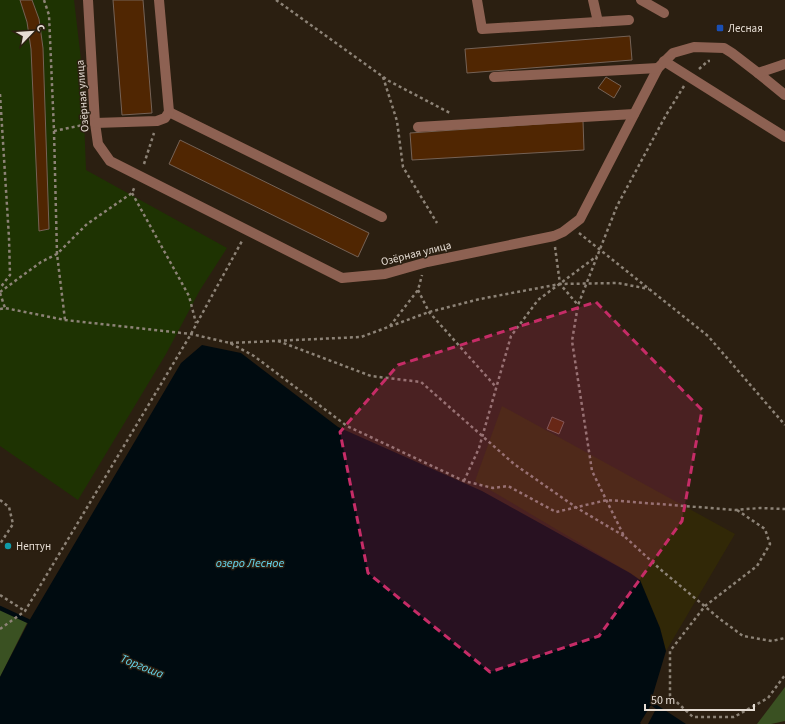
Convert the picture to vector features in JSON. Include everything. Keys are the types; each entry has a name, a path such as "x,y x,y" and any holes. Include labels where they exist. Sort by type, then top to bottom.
{"street":[{"name":"Озёрная улица","path":"88,0 95,123 98,144 110,161 342,278 385,274 427,262 554,236 571,227 580,219 661,65 674,52 694,47 724,48 785,95"},
{"path":"95,123 158,121 165,118 169,112 160,0"},
{"path":"477,0 482,29 629,20"},
{"path":"593,0 598,22"},
{"path":"641,0 664,13"},
{"path":"758,73 785,64"},
{"path":"494,76 661,65 689,78 785,137"},
{"path":"169,112 382,217"},
{"path":"418,127 634,114"}],"path":[{"path":"44,0 49,15 57,254 65,320"},
{"path":"276,0 383,76 470,123"},
{"path":"624,536 592,471 572,341 578,305 617,206 666,114 689,78 708,61 716,60"},
{"path":"383,76 397,121 403,167 437,223"},
{"path":"0,94 10,275 0,288"},
{"path":"5,308 0,292 41,262 57,254 87,224 132,193 140,177 158,121"},
{"path":"54,131 95,123"},
{"path":"132,193 189,296 196,324"},
{"path":"571,227 708,336 785,425"},
{"path":"0,629 25,611 191,334 248,230"},
{"path":"554,236 560,284 578,305"},
{"path":"464,481 479,448 511,336 538,300 597,255"},
{"path":"390,326 418,290 427,262"},
{"path":"0,309 5,308 65,320 191,334 230,343 361,337 429,312 480,299 560,284 618,283 650,289"},
{"path":"418,290 429,312 497,388"},
{"path":"278,341 371,376 421,382 514,464 577,508 624,536 720,620 744,636 772,641 785,638"},
{"path":"230,343 254,356 347,426 464,481 493,488 508,486 556,512 607,500 736,510 760,508 785,509"},
{"path":"0,500 9,507 13,524 0,544"},
{"path":"736,510 765,529 770,544 757,566 705,606 670,651 670,696 693,717 734,717 768,698 785,675"},
{"path":"0,595 25,611"}],"highlighted area":[{"path":"596,302 702,410 682,521 599,636 490,672 368,573 340,432 398,365"}],"green space":[{"path":"0,0 74,0 82,68 86,170 227,248 200,290 166,354 78,500 0,446"},
{"path":"0,608 28,621 0,677"},
{"path":"785,687 785,721 771,724 757,724"}],"sand":[{"path":"502,406 735,534 666,651 660,628 640,580 475,481"}],"water":[{"name":"озеро Лесное","path":"202,345 241,353 338,427 482,491 640,580 660,628 666,651 651,701 686,724 0,724 0,677 29,621 181,363"}],"pier":[{"path":"651,705 656,709 648,724 641,724 640,723"}],"building":[{"path":"20,0 32,0 39,19 43,48 49,229 39,231 31,49 27,22"},
{"path":"113,0 143,0 152,113 122,115"},
{"path":"630,36 632,60 467,73 465,49"},
{"path":"606,77 621,86 614,98 598,88"},
{"path":"583,121 584,150 412,160 410,133"},
{"path":"180,140 369,233 358,257 169,164"},
{"path":"552,417 564,422 559,434 547,429"}],"waterway":[{"name":"Торгоша","path":"0,608 28,621"}],"place":[{"name":"Лесная","path":"720,28"},
{"name":"Нептун","path":"8,546"}]}
